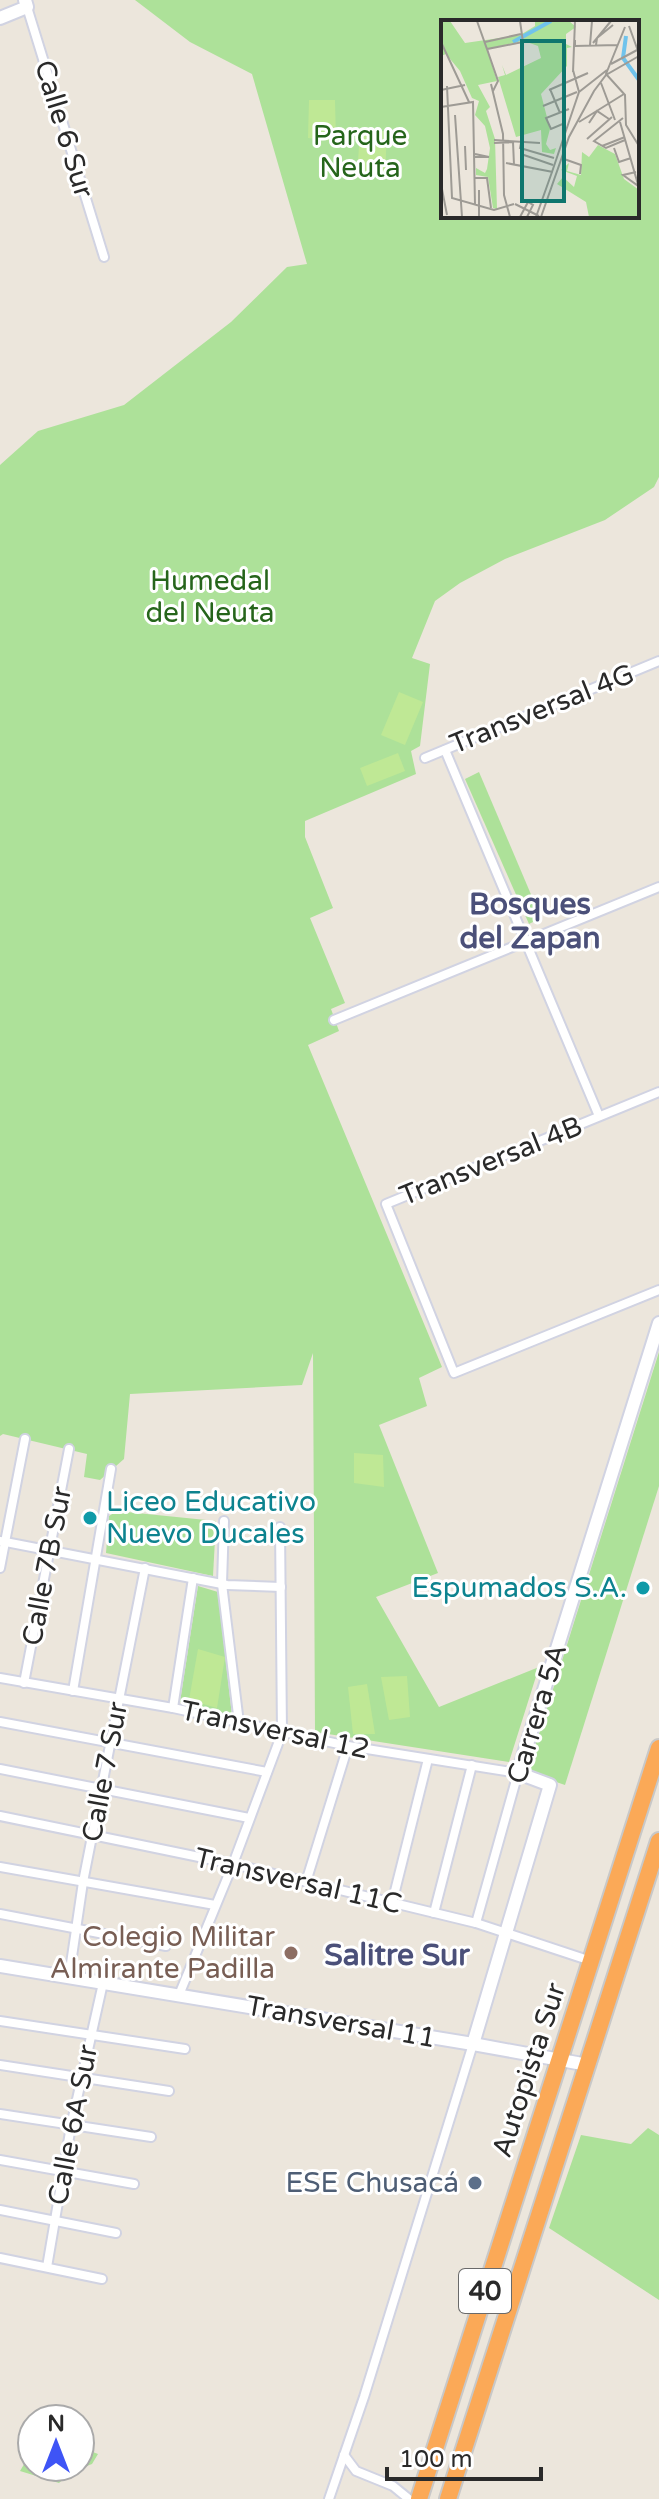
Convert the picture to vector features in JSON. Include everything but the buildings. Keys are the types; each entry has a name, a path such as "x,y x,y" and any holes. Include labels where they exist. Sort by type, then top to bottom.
{"highway":[{"name":"Autopista Sur","path":"419,2499 659,1748"},
{"name":"Autopista Sur","path":"448,2499 659,1844"}],"main road":[{"path":"0,18 26,4"},
{"name":"Carrera 5A","path":"518,1773 659,1323"},
{"name":"Transversal 12","path":"505,1933 550,1785 518,1773"},
{"path":"473,2044 505,1933"},
{"name":"Transversal 11","path":"0,1966 588,2065"}],"street":[{"name":"Calle 6 Sur","path":"26,4 104,257"},
{"name":"Transversal 4G","path":"425,758 659,661"},
{"path":"445,750 599,1116"},
{"path":"334,1020 659,887"},
{"name":"Transversal 4B","path":"659,1092 386,1204 454,1373 659,1290"},
{"path":"0,1568 2,1542 25,1439"},
{"name":"Calle 7B Sur","path":"24,1683 69,1449"},
{"path":"73,1691 111,1469"},
{"path":"224,1521 222,1584 239,1723"},
{"path":"179,1995 282,1733 280,1527"},
{"path":"2,1542 222,1584 281,1587"},
{"name":"Calle 7 Sur","path":"69,1977 83,1882 145,1568"},
{"path":"173,1708 193,1578"},
{"name":"Transversal 12","path":"0,1678 173,1708 348,1746 518,1773"},
{"path":"0,1722 267,1772"},
{"path":"306,1882 348,1746"},
{"path":"392,1903 428,1759"},
{"path":"434,1913 472,1765"},
{"path":"0,1769 249,1818"},
{"name":"Carrera 5A","path":"476,1923 518,1773"},
{"name":"Transversal 11C","path":"0,1816 233,1864 476,1923 591,1962"},
{"path":"0,1867 215,1905"},
{"path":"0,1914 166,1946"},
{"name":"Calle 6A Sur","path":"47,2267 71,2126 103,1983"},
{"path":"0,2021 185,2049"},
{"path":"329,2499 364,2397 473,2044"},
{"path":"0,2065 169,2091"},
{"path":"0,2114 151,2137"},
{"path":"0,2160 134,2184"},
{"path":"0,2210 116,2233"},
{"path":"0,2258 102,2279"},
{"path":"344,2455 356,2471 393,2486 409,2499"}],"green space":[{"name":"Humedal del Neuta","path":"135,0 659,0 659,477 654,487 605,520 505,559 460,583 435,601 412,658 430,664 420,746 411,751 416,774 305,821 305,837 333,908 310,918 345,1003 331,1009 339,1031 308,1045 442,1367 419,1378 427,1406 379,1425 438,1573 376,1597 439,1707 539,1667 509,1762 315,1732 313,1353 302,1385 130,1394 124,1459 100,1480 84,1477 87,1454 3,1434 0,1436 0,465 38,431 124,405 231,322 287,267 307,264 252,74 190,42"},
{"path":"309,100 335,100 336,141 308,138"},
{"name":"Parque Neuta","path":"387,131 385,176 357,176 360,132"},
{"path":"399,692 423,702 405,745 381,735"},
{"path":"398,753 405,771 367,786 360,768"},
{"path":"479,772 541,918 529,924 465,779"},
{"path":"659,1352 659,1486 565,1785 527,1772"},
{"path":"354,1453 383,1455 384,1487 354,1483"},
{"path":"117,1511 216,1521 213,1576 106,1553 109,1516"},
{"path":"198,1586 218,1592 232,1716 180,1702"},
{"path":"198,1649 225,1657 217,1708 189,1700"},
{"path":"407,1676 410,1717 389,1720 381,1677"},
{"path":"367,1684 375,1734 353,1734 348,1687"},
{"path":"648,2128 659,2135 659,2300 549,2228 581,2135 631,2144"}],"place":[{"name":"Liceo Educativo Nuevo Ducales","path":"90,1518"},
{"name":"Espumados S.A.","path":"643,1588"},
{"name":"Colegio Militar Almirante Padilla","path":"291,1953"},
{"name":"ESE Chusacá","path":"475,2183"}],"district":[{"name":"Bosques del Zapan","path":"530,921"},
{"name":"Salitre Sur","path":"397,1955"}]}
